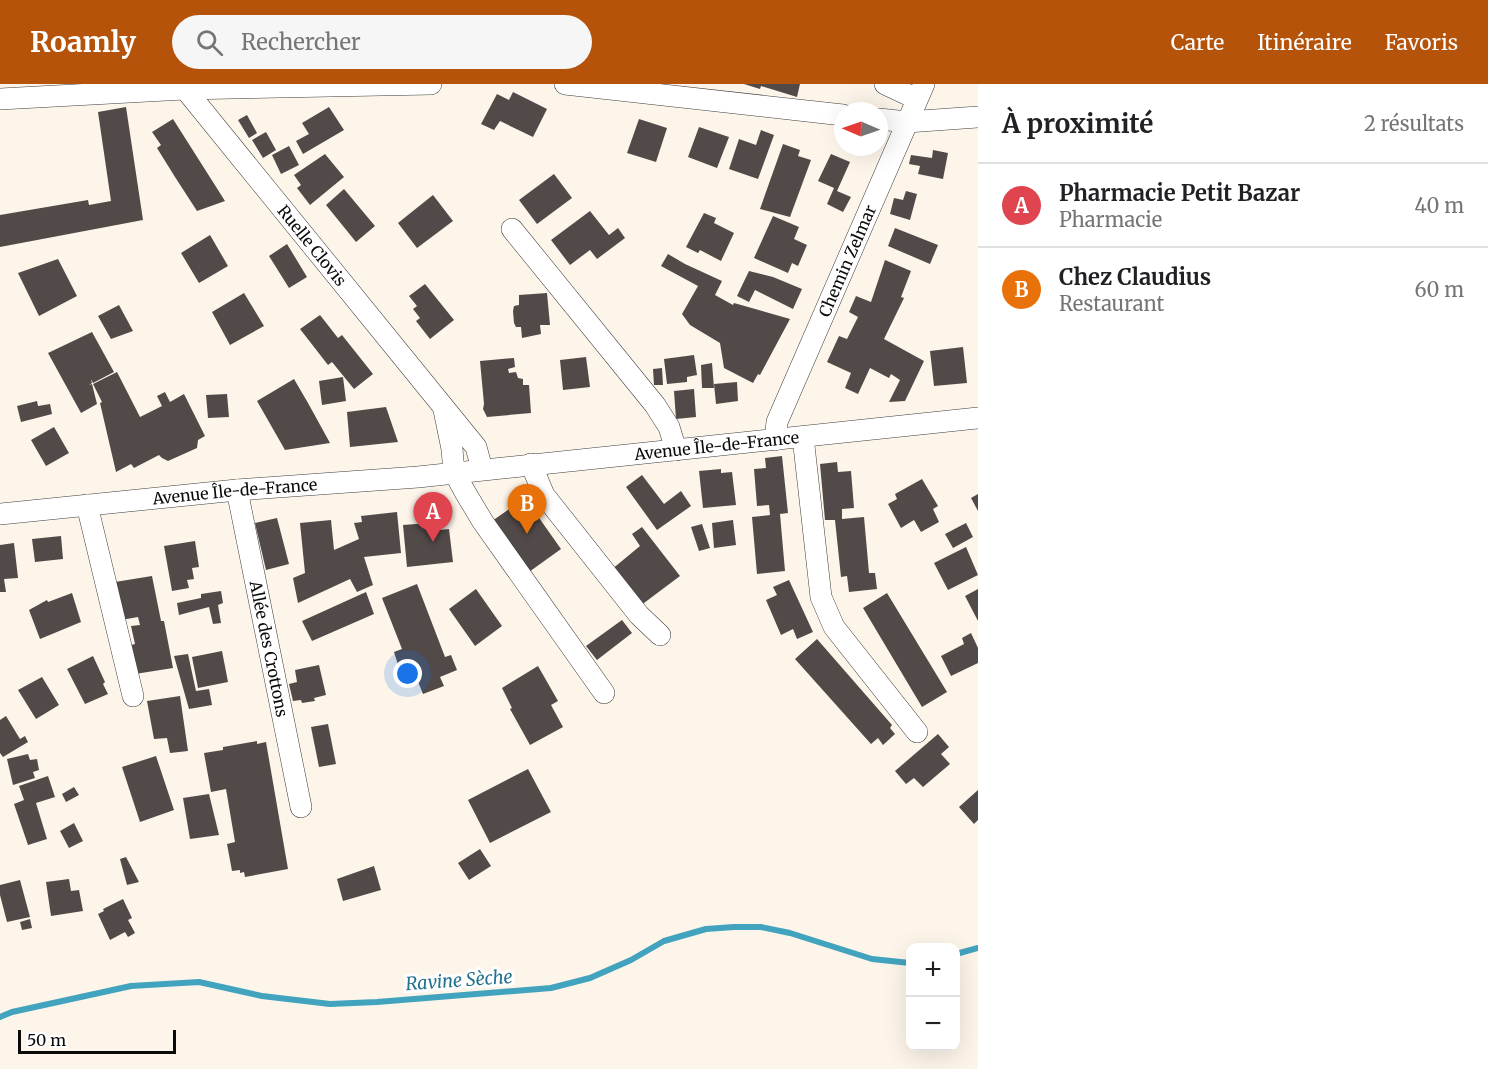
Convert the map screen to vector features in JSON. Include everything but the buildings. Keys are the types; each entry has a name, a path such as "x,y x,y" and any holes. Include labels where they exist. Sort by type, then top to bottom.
{"street":[{"path":"0,99 183,86 431,84"},
{"path":"565,84 834,114"},
{"path":"885,84 921,92"},
{"name":"Ruelle Clovis","path":"183,86 476,447 482,469"},
{"name":"Chemin Zelmar","path":"775,440 777,422 921,92"},
{"path":"888,120 907,122 978,117"},
{"path":"512,229 656,405 669,427 676,450"},
{"name":"Ruelle Clovis","path":"443,407 452,449 454,472"},
{"name":"Avenue Île-de-France","path":"0,514 237,490 454,472 978,418"},
{"path":"803,437 821,597 825,610 834,627 917,732"},
{"path":"531,464 544,495 639,615 660,635"},
{"path":"454,472 483,522 604,693"},
{"name":"Allée des Crottons","path":"237,490 301,807"},
{"path":"87,505 133,696"}],"waterway":[{"name":"Ravine Sèche","path":"0,1017 12,1012 131,986 199,982 262,996 330,1004 551,988 590,978 631,960 664,941 706,929 734,927 761,927 790,933 872,959 906,963"},
{"name":"Ravine Sèche","path":"960,953 978,948"}],"place":[{"name":"Chez Claudius","path":"527,534"},
{"name":"Pharmacie Petit Bazar","path":"433,542"}]}
